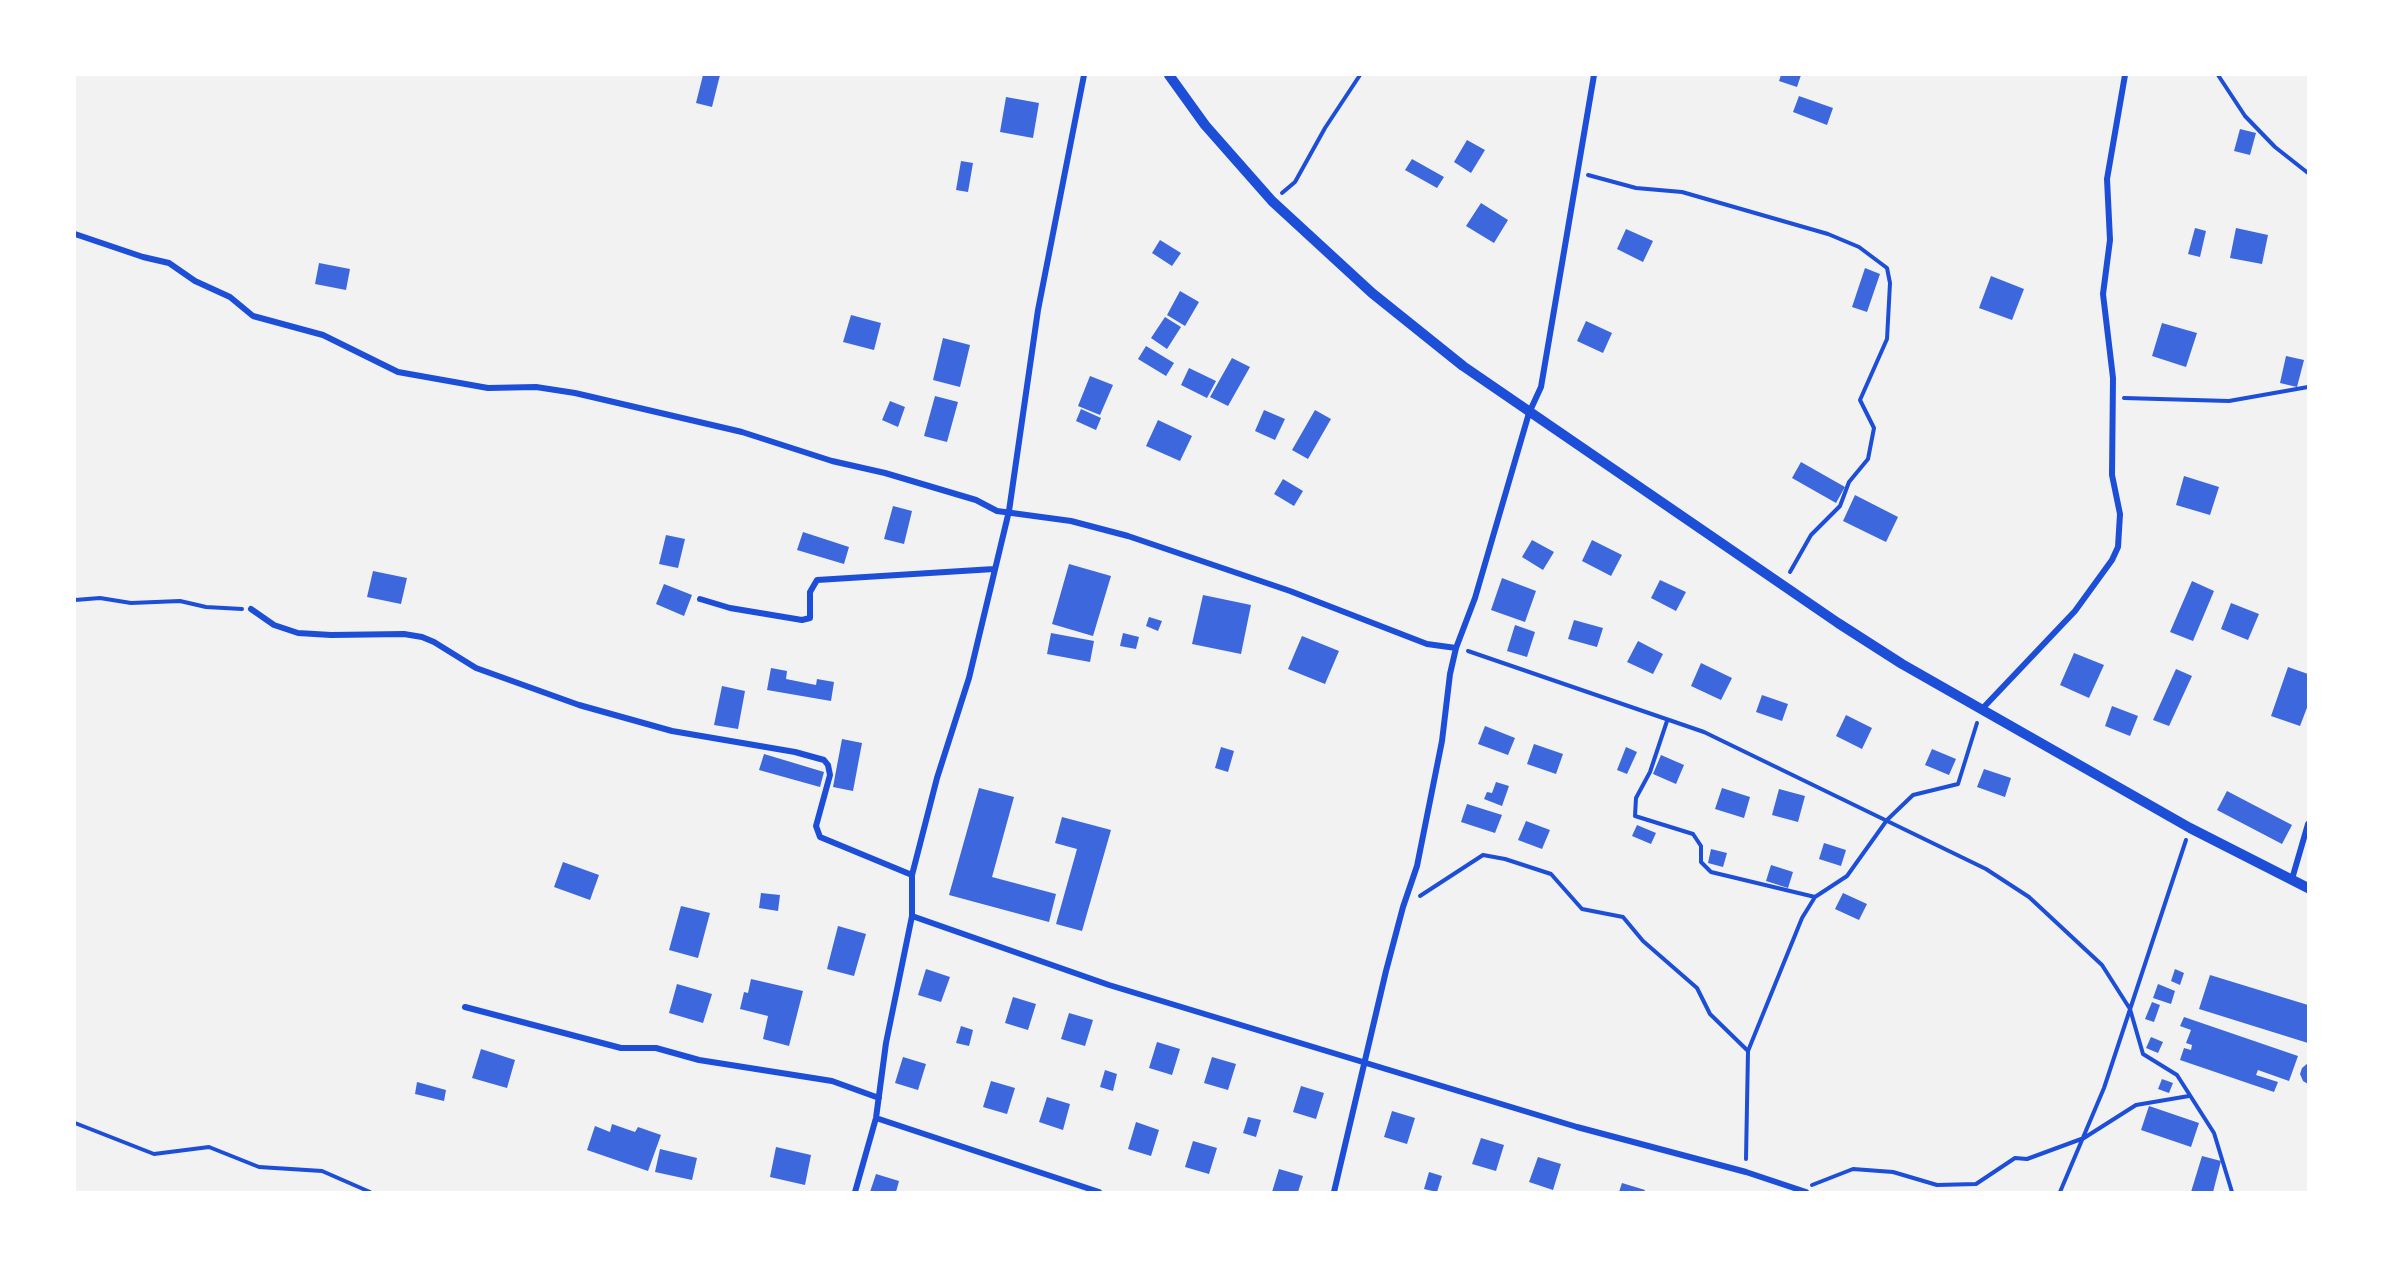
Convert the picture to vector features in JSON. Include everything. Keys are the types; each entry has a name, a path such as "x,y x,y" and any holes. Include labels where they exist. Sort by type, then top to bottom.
{"street":[{"path":"855,1192 876,1118 886,1043 912,916 912,875 937,778 969,678 1009,512 1038,310 1084,75"},
{"path":"1169,75 1205,125 1272,201 1381,300 1463,366 1838,623 1902,664 1982,708 2058,755 2190,828 2308,888"},
{"path":"1334,1192 1403,907 1417,866 1442,741 1450,674 1456,648 1475,598 1529,413 1541,387 1548,357 1576,172 1594,75"},
{"path":"1982,708 2075,611 2112,560 2118,547 2120,514 2112,475 2113,398 2103,294 2110,240 2106,179 2125,75"},
{"path":"75,234 143,257 169,263 195,281 230,297 253,316 323,335 398,372 488,388 536,387 607,400 760,437 832,461 885,472 976,500 997,511 1071,521 1159,546 1290,591 1427,644 1456,648"},
{"path":"700,598 730,608 802,620 810,618 810,592 817,580 994,569"},
{"path":"251,609 274,625 311,635 404,634 422,637 476,668 609,714 672,731 795,752 824,760 828,765 830,775 816,826 820,837 912,875"},
{"path":"2292,879 2308,824"},
{"path":"912,916 1109,985 1577,1127 1746,1172 1803,1191"},
{"path":"465,1007 621,1048 656,1048 699,1060 832,1081 879,1098"},
{"path":"876,1118 1099,1192"}],"path":[{"path":"1272,201 1296,182 1325,128 1360,75"},
{"path":"2218,75 2245,116 2276,147 2308,173"},
{"path":"1576,172 1636,188 1682,192 1828,234 1859,247 1887,268 1890,283 1887,339 1860,400 1866,417 1874,428 1868,459 1849,482 1846,495 1839,506 1811,535 1783,584"},
{"path":"2113,398 2229,401 2308,387"},
{"path":"75,600 100,598 130,603 180,601 206,606 251,609"},
{"path":"1456,648 1554,679 1667,721 1704,732 1827,794 1887,820 1986,869 2029,897 2102,965 2130,1009 2144,1054 2178,1075 2214,1133 2232,1192"},
{"path":"1746,1172 1748,1051 1802,918 1815,897 1847,876 1887,820 1913,795 1958,784 1982,708"},
{"path":"1667,721 1650,772 1636,798 1635,816 1693,834 1701,846 1701,862 1711,872 1815,897"},
{"path":"2060,1192 2084,1138 2190,828"},
{"path":"1403,907 1483,855 1505,859 1551,874 1582,909 1623,917 1643,941 1697,988 1710,1014 1748,1051"},
{"path":"1803,1191 1853,1169 1893,1172 1937,1185 1976,1184 2015,1158 2027,1159 2084,1138 2136,1105 2189,1096"},
{"path":"75,1123 154,1154 209,1147 258,1167 322,1171 369,1192"}],"building":[{"path":"703,75 720,75 712,107 696,103"},
{"path":"1781,75 1801,75 1797,87 1779,81"},
{"path":"1799,96 1833,108 1827,125 1793,112"},
{"path":"1006,97 1039,103 1033,138 1000,132"},
{"path":"2240,129 2256,133 2250,155 2234,151"},
{"path":"1467,140 1485,150 1471,173 1454,162"},
{"path":"1412,159 1444,177 1437,188 1405,170"},
{"path":"961,161 973,163 968,192 956,190"},
{"path":"1481,203 1508,220 1494,243 1466,226"},
{"path":"2195,228 2206,231 2200,257 2188,254"},
{"path":"2236,228 2268,235 2262,264 2230,258"},
{"path":"1626,229 1653,241 1643,262 1617,249"},
{"path":"1160,240 1181,253 1172,266 1152,253"},
{"path":"319,263 350,269 346,290 315,284"},
{"path":"1865,268 1880,274 1867,312 1852,307"},
{"path":"1991,276 2024,289 2012,320 1979,308"},
{"path":"1180,291 1199,302 1185,326 1167,315"},
{"path":"851,315 881,323 874,350 843,342"},
{"path":"1165,317 1181,327 1167,349 1151,338"},
{"path":"1586,321 1612,333 1603,353 1577,341"},
{"path":"2162,323 2197,333 2186,367 2152,356"},
{"path":"943,338 970,345 960,387 933,380"},
{"path":"1146,346 1174,363 1166,376 1138,359"},
{"path":"2286,356 2304,360 2297,387 2280,383"},
{"path":"1232,358 1250,367 1228,406 1210,397"},
{"path":"1189,368 1216,381 1207,398 1181,385"},
{"path":"1090,376 1113,385 1100,415 1078,406"},
{"path":"935,396 958,402 947,442 924,436"},
{"path":"890,401 905,407 898,427 882,420"},
{"path":"1081,409 1101,418 1096,430 1076,421"},
{"path":"1264,410 1285,419 1275,440 1255,431"},
{"path":"1315,410 1331,419 1308,459 1292,450"},
{"path":"1158,420 1192,436 1180,461 1146,446"},
{"path":"1801,462 1845,487 1836,503 1792,478"},
{"path":"2184,476 2219,487 2210,515 2176,505"},
{"path":"1283,479 1303,491 1294,506 1274,494"},
{"path":"1855,495 1898,517 1886,542 1843,521"},
{"path":"893,506 912,511 904,544 884,539"},
{"path":"803,532 849,547 844,564 797,550"},
{"path":"666,535 685,539 678,568 659,564"},
{"path":"1532,540 1554,552 1543,570 1522,557"},
{"path":"1592,540 1622,555 1611,576 1582,561"},
{"path":"1069,564 1111,576 1093,636 1052,624"},
{"path":"373,571 407,578 401,604 367,597"},
{"path":"1502,578 1536,591 1525,622 1491,610"},
{"path":"1660,580 1686,592 1676,611 1651,598"},
{"path":"2192,581 2214,591 2193,641 2170,632"},
{"path":"664,584 692,595 684,616 656,604"},
{"path":"1203,595 1251,605 1241,654 1192,644"},
{"path":"2231,603 2259,614 2248,640 2221,629"},
{"path":"1149,617 1162,621 1158,631 1146,626"},
{"path":"1574,620 1603,628 1597,647 1568,639"},
{"path":"1515,625 1535,632 1527,657 1507,651"},
{"path":"1051,633 1094,641 1090,662 1047,654"},
{"path":"1123,633 1139,637 1136,649 1120,646"},
{"path":"1302,636 1339,651 1325,684 1288,669"},
{"path":"1638,641 1663,654 1653,674 1627,662"},
{"path":"2074,653 2104,665 2089,698 2060,685"},
{"path":"1701,663 1732,678 1721,700 1691,686"},
{"path":"2288,667 2308,674 2308,705 2300,726 2271,716"},
{"path":"771,668 787,671 786,679 816,685 817,679 834,682 831,701 767,690"},
{"path":"2176,669 2192,676 2169,726 2153,720"},
{"path":"722,686 745,691 738,729 714,725"},
{"path":"1762,695 1788,704 1782,721 1756,712"},
{"path":"2112,706 2138,716 2130,736 2105,726"},
{"path":"1846,715 1872,728 1862,749 1836,736"},
{"path":"1485,726 1515,738 1508,755 1478,744"},
{"path":"842,739 862,743 853,791 833,787"},
{"path":"1534,744 1563,754 1556,774 1527,764"},
{"path":"1221,747 1234,751 1228,772 1215,768"},
{"path":"1626,747 1637,752 1627,774 1617,770"},
{"path":"1932,749 1956,759 1949,775 1925,765"},
{"path":"764,754 824,772 820,787 759,770"},
{"path":"1661,755 1684,765 1676,784 1653,774"},
{"path":"1984,769 2011,778 2005,797 1977,787"},
{"path":"1496,782 1509,786 1502,806 1484,799 1487,792 1492,793"},
{"path":"979,788 1014,797 992,877 1056,894 1049,922 949,895"},
{"path":"1722,788 1750,797 1744,818 1715,809"},
{"path":"1779,789 1805,796 1798,822 1772,815"},
{"path":"2227,791 2292,825 2282,844 2217,810"},
{"path":"1467,804 1502,815 1495,833 1461,822"},
{"path":"1062,817 1111,830 1082,931 1056,924 1077,849 1055,843"},
{"path":"1526,821 1550,830 1542,849 1518,840"},
{"path":"1637,825 1656,833 1651,844 1632,836"},
{"path":"1824,843 1846,850 1841,866 1819,859"},
{"path":"1711,849 1727,853 1723,867 1708,863"},
{"path":"563,862 599,875 590,900 554,887"},
{"path":"1771,865 1793,872 1788,888 1766,881"},
{"path":"761,893 780,895 778,911 759,908"},
{"path":"1843,893 1867,904 1859,920 1835,909"},
{"path":"681,906 710,913 698,958 669,950"},
{"path":"838,926 866,934 854,976 827,969"},
{"path":"926,969 950,977 941,1002 918,995"},
{"path":"2175,969 2184,973 2180,985 2171,981"},
{"path":"2210,975 2308,1005 2308,1043 2199,1009"},
{"path":"751,979 803,991 789,1046 763,1039 768,1016 740,1009 744,992 748,993"},
{"path":"677,984 712,994 703,1023 669,1013"},
{"path":"2158,984 2175,991 2171,1004 2153,998"},
{"path":"1013,997 1036,1004 1028,1030 1005,1023"},
{"path":"2152,1002 2160,1005 2154,1022 2145,1019"},
{"path":"1069,1013 1093,1020 1085,1046 1061,1039"},
{"path":"2184,1017 2298,1056 2289,1081 2258,1070 2256,1075 2278,1082 2274,1092 2180,1060 2184,1048 2191,1050 2192,1045 2186,1043 2191,1030 2180,1026"},
{"path":"961,1026 973,1030 969,1046 956,1043"},
{"path":"2151,1037 2163,1042 2158,1053 2146,1048"},
{"path":"1157,1042 1180,1049 1172,1075 1149,1068"},
{"path":"481,1049 515,1060 507,1088 472,1078"},
{"path":"903,1057 926,1064 918,1090 895,1083"},
{"path":"1212,1057 1236,1064 1228,1090 1204,1083"},
{"path":"2308,1063 2308,1084 2303,1081 2300,1074 2302,1068"},
{"path":"1105,1070 1117,1074 1113,1091 1100,1087"},
{"path":"2162,1079 2173,1083 2169,1093 2158,1089"},
{"path":"991,1081 1015,1088 1007,1114 983,1107"},
{"path":"417,1082 446,1090 444,1101 415,1094"},
{"path":"1301,1086 1324,1093 1316,1119 1293,1112"},
{"path":"1047,1097 1070,1104 1063,1130 1039,1122"},
{"path":"2149,1106 2199,1123 2191,1147 2141,1130"},
{"path":"1392,1111 1415,1118 1407,1144 1384,1137"},
{"path":"1248,1117 1261,1120 1256,1137 1243,1133"},
{"path":"1136,1122 1159,1130 1151,1156 1128,1149"},
{"path":"612,1124 635,1132 638,1127 661,1135 648,1171 587,1150 595,1126 610,1132"},
{"path":"1481,1138 1504,1145 1496,1171 1472,1164"},
{"path":"1193,1141 1217,1148 1209,1174 1185,1167"},
{"path":"776,1147 811,1155 805,1185 770,1177"},
{"path":"660,1149 697,1158 692,1180 655,1172"},
{"path":"2202,1156 2221,1161 2213,1192 2191,1192"},
{"path":"1538,1157 1561,1164 1553,1190 1529,1182"},
{"path":"1279,1169 1303,1176 1298,1192 1272,1192"},
{"path":"1429,1172 1442,1176 1437,1192 1424,1189"},
{"path":"876,1174 899,1181 896,1192 870,1192"},
{"path":"1622,1183 1645,1190 1644,1192 1619,1192"}]}
